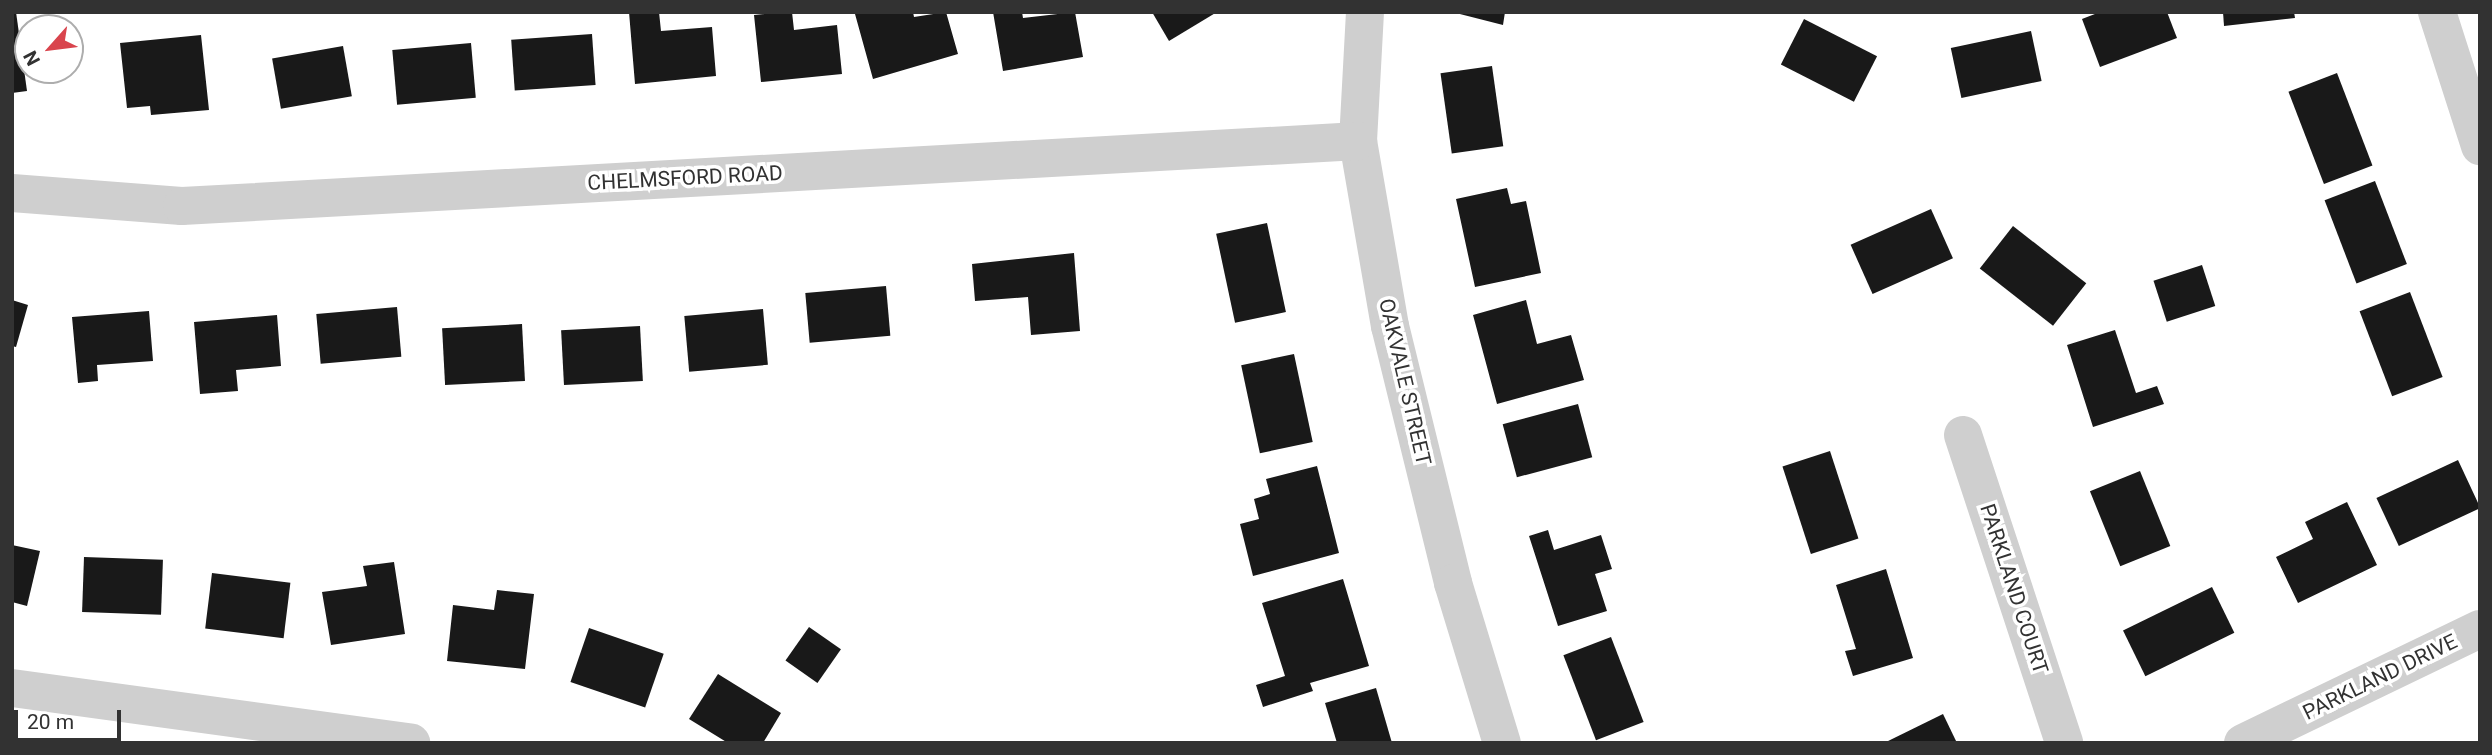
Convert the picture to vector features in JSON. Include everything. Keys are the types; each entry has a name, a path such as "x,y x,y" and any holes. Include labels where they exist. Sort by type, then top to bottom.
{"street":[{"name":"OAKVALE STREET","path":"1365,12 1358,141 1390,326 1453,583 1502,743"},
{"path":"2437,12 2480,146"},
{"name":"CHELMSFORD ROAD","path":"12,193 182,206 1358,141"},
{"name":"PARKLAND COURT","path":"1963,435 2064,743"},
{"name":"PARKLAND DRIVE","path":"2243,743 2480,629"},
{"path":"12,688 411,743"}],"building":[{"path":"12,12 16,12 14,84 26,84 27,91 12,93"},
{"path":"629,12 659,12 661,31 712,27 716,76 635,84"},
{"path":"792,12 794,30 837,25 842,74 761,82 754,15"},
{"path":"913,12 914,17 946,12 958,54 873,79 855,14"},
{"path":"993,12 1022,12 1023,18 1075,12 1083,57 1003,71"},
{"path":"1152,12 1217,12 1169,41"},
{"path":"1452,12 1505,12 1503,25"},
{"path":"2100,12 2167,12 2177,38 2100,67 2082,19"},
{"path":"2223,12 2294,12 2295,18 2224,26"},
{"path":"1804,19 1877,56 1854,102 1781,64"},
{"path":"2031,31 2042,81 1961,98 1951,48"},
{"path":"592,34 596,85 515,91 511,40"},
{"path":"201,35 209,110 151,115 150,106 127,108 120,43"},
{"path":"471,43 476,98 397,105 392,50"},
{"path":"343,46 352,96 281,109 272,59"},
{"path":"1492,66 1503,146 1452,153 1441,73"},
{"path":"2337,73 2372,165 2324,184 2288,92"},
{"path":"2375,181 2407,264 2356,283 2325,200"},
{"path":"1507,188 1511,204 1526,201 1541,273 1475,287 1456,199"},
{"path":"1931,209 1953,258 1873,294 1851,245"},
{"path":"1267,223 1286,312 1235,323 1216,234"},
{"path":"2013,226 2086,283 2053,326 1980,269"},
{"path":"1074,253 1080,331 1031,335 1028,297 975,301 972,264"},
{"path":"2202,265 2215,306 2167,322 2153,281"},
{"path":"886,286 890,336 810,343 805,293"},
{"path":"2410,292 2443,377 2392,396 2360,311"},
{"path":"12,300 28,305 16,347 12,346"},
{"path":"1526,300 1537,344 1571,335 1584,380 1497,404 1473,315"},
{"path":"397,307 401,357 321,364 316,314"},
{"path":"763,309 768,365 689,372 684,316"},
{"path":"149,311 153,361 97,365 98,381 78,383 72,317"},
{"path":"277,315 281,366 236,370 238,391 200,394 194,322"},
{"path":"522,324 525,381 445,385 442,328"},
{"path":"640,326 643,381 564,385 561,330"},
{"path":"2115,330 2136,393 2157,386 2164,404 2093,427 2067,345"},
{"path":"1294,354 1313,442 1260,453 1241,365"},
{"path":"1578,404 1592,457 1517,477 1503,424"},
{"path":"1830,451 1858,538 1811,554 1782,466"},
{"path":"2458,460 2480,508 2399,546 2376,498"},
{"path":"1317,466 1339,553 1253,576 1240,524 1259,519 1254,499 1270,494 1266,479"},
{"path":"2140,471 2170,546 2120,566 2090,491"},
{"path":"2347,502 2377,565 2298,603 2276,557 2313,539 2305,522"},
{"path":"1548,530 1554,550 1601,535 1612,569 1595,574 1607,611 1558,626 1529,536"},
{"path":"12,545 40,551 27,606 12,602"},
{"path":"84,557 163,560 161,615 82,612"},
{"path":"394,562 405,634 331,645 322,592 367,586 363,566"},
{"path":"1886,569 1913,658 1853,676 1845,651 1856,649 1836,585"},
{"path":"212,573 290,583 284,638 205,629"},
{"path":"1343,579 1369,666 1310,683 1313,691 1263,707 1256,685 1285,676 1262,603"},
{"path":"2212,587 2234,633 2145,676 2123,630"},
{"path":"497,590 534,594 525,669 447,661 453,605 494,610"},
{"path":"809,627 841,649 817,683 785,661"},
{"path":"589,628 664,654 645,708 570,682"},
{"path":"1611,637 1644,722 1596,740 1563,655"},
{"path":"718,674 781,713 763,743 728,743 689,719"},
{"path":"1376,688 1392,743 1337,743 1325,703"},
{"path":"1943,714 1957,743 1884,743"}]}
